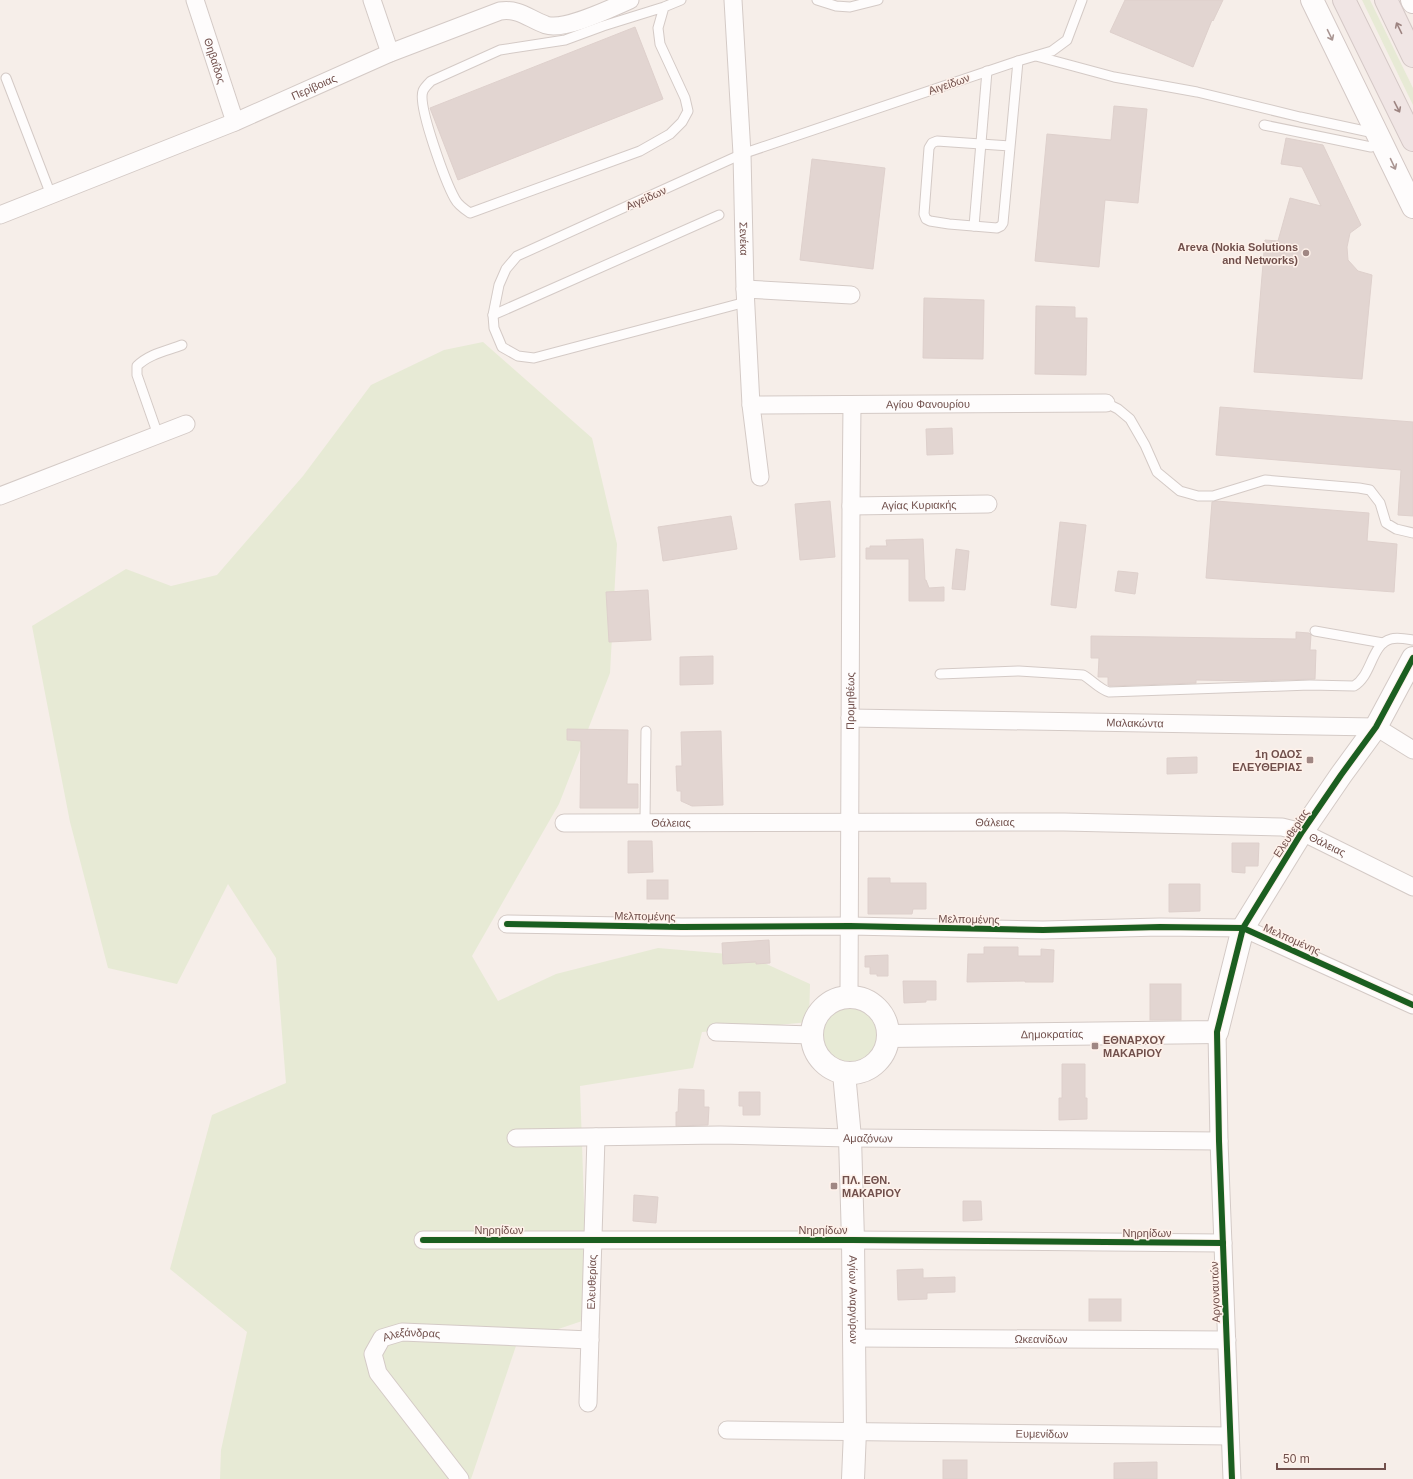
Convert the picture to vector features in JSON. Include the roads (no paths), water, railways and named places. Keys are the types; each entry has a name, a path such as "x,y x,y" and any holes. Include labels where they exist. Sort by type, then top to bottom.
{"highway":[{"path":"1344,0 1413,140"},
{"path":"1386,0 1413,56"}],"street":[{"name":"Θηβαΐδος","path":"195,0 235,122"},
{"path":"372,0 390,53"},
{"name":"Περίβοιας","path":"0,215 235,122 390,53 500,11 507,10 518,12 547,25 560,26 573,23 630,0"},
{"name":"Σενέκα","path":"733,0 742,154 751,405 760,477"},
{"path":"1312,0 1413,207"},
{"path":"746,296 851,295"},
{"name":"Αγίου Φανουρίου","path":"751,405 1106,403"},
{"name":"Προμηθέως","path":"849,997 852,405"},
{"path":"0,496 186,424"},
{"name":"Αγίας Κυριακής","path":"851,506 988,504"},
{"name":"Ελευθερίας","path":"1217,1032 1243,928 1302,832 1376,727 1413,658"},
{"name":"Μαλακώντα","path":"850,718 1376,727"},
{"path":"1376,727 1413,750"},
{"name":"Θάλειας","path":"564,823 1064,822 1282,828 1302,832 1413,888"},
{"name":"Μελπομένης","path":"507,924 850,926 1043,930 1160,927 1243,928 1413,1005"},
{"path":"849,997 862,999 873,1005 882,1014 887,1025 888,1036 885,1050 878,1061 868,1069 857,1073 844,1073 830,1068 821,1061 814,1050 812,1035 812,1026 817,1014 826,1005 837,999 849,997"},
{"path":"716,1032 812,1035"},
{"name":"Δημοκρατίας","path":"888,1036 1217,1032"},
{"name":"Αργοναυτών","path":"1217,1032 1219,1141 1232,1479"},
{"name":"Αγίων Αναργύρων","path":"844,1073 850,1138 853,1240 855,1431 853,1479"},
{"name":"Αμαζόνων","path":"516,1138 720,1135 850,1138 1219,1141"},
{"name":"Ελευθερίας","path":"588,1403 596,1137"},
{"name":"Νηρηίδων","path":"423,1240 853,1240 1223,1243"},
{"name":"Αλεξάνδρας","path":"460,1479 378,1373 373,1354 382,1338 402,1332 590,1340"},
{"name":"Ωκεανίδων","path":"854,1338 1227,1340"},
{"name":"Ευμενίδων","path":"727,1430 1230,1436"}],"lane":[{"path":"664,7 658,28 660,44 685,98 688,111 682,122 674,130 640,151 470,213 461,207 455,199 443,175 422,106 423,91 431,81 500,50 565,40 681,0"},
{"path":"817,0 836,6 850,7 878,0"},
{"name":"Αιγείδων","path":"746,296 534,358 518,356 502,347 494,328 493,315 499,285 506,269 517,256 742,154 987,71 1052,51 1067,40 1082,0"},
{"path":"1036,56 1114,78 1197,92 1380,138"},
{"path":"1010,146 937,141 932,143 929,148 924,214 926,219 930,221 974,226 998,228 1001,226 1010,146 1018,61"},
{"path":"974,226 987,71"},
{"path":"6,78 51,195"},
{"path":"1264,125 1370,147 1380,138"},
{"path":"493,315 719,215"},
{"path":"158,435 138,375 137,366 142,360 182,345"},
{"path":"1106,403 1118,409 1130,419 1145,445 1157,472 1180,491 1198,496 1213,496 1265,480 1365,489 1370,490 1380,503 1386,522 1396,529 1413,533"},
{"path":"1315,631 1383,642 1392,638 1413,640"},
{"path":"940,674 1020,671 1083,675 1091,679 1101,690 1108,692 1310,685 1354,686 1360,683 1363,679 1383,642"},
{"path":"646,731 646,822"}],"place":[{"name":"Areva (Nokia Solutions and Networks)","path":"1306,253"},
{"name":"1η ΟΔΟΣ ΕΛΕΥΘΕΡΙΑΣ","path":"1310,760"},
{"name":"ΕΘΝΑΡΧΟΥ ΜΑΚΑΡΙΟΥ","path":"1095,1046"},
{"name":"ΠΛ. ΕΘΝ. ΜΑΚΑΡΙΟΥ","path":"834,1186"}]}
